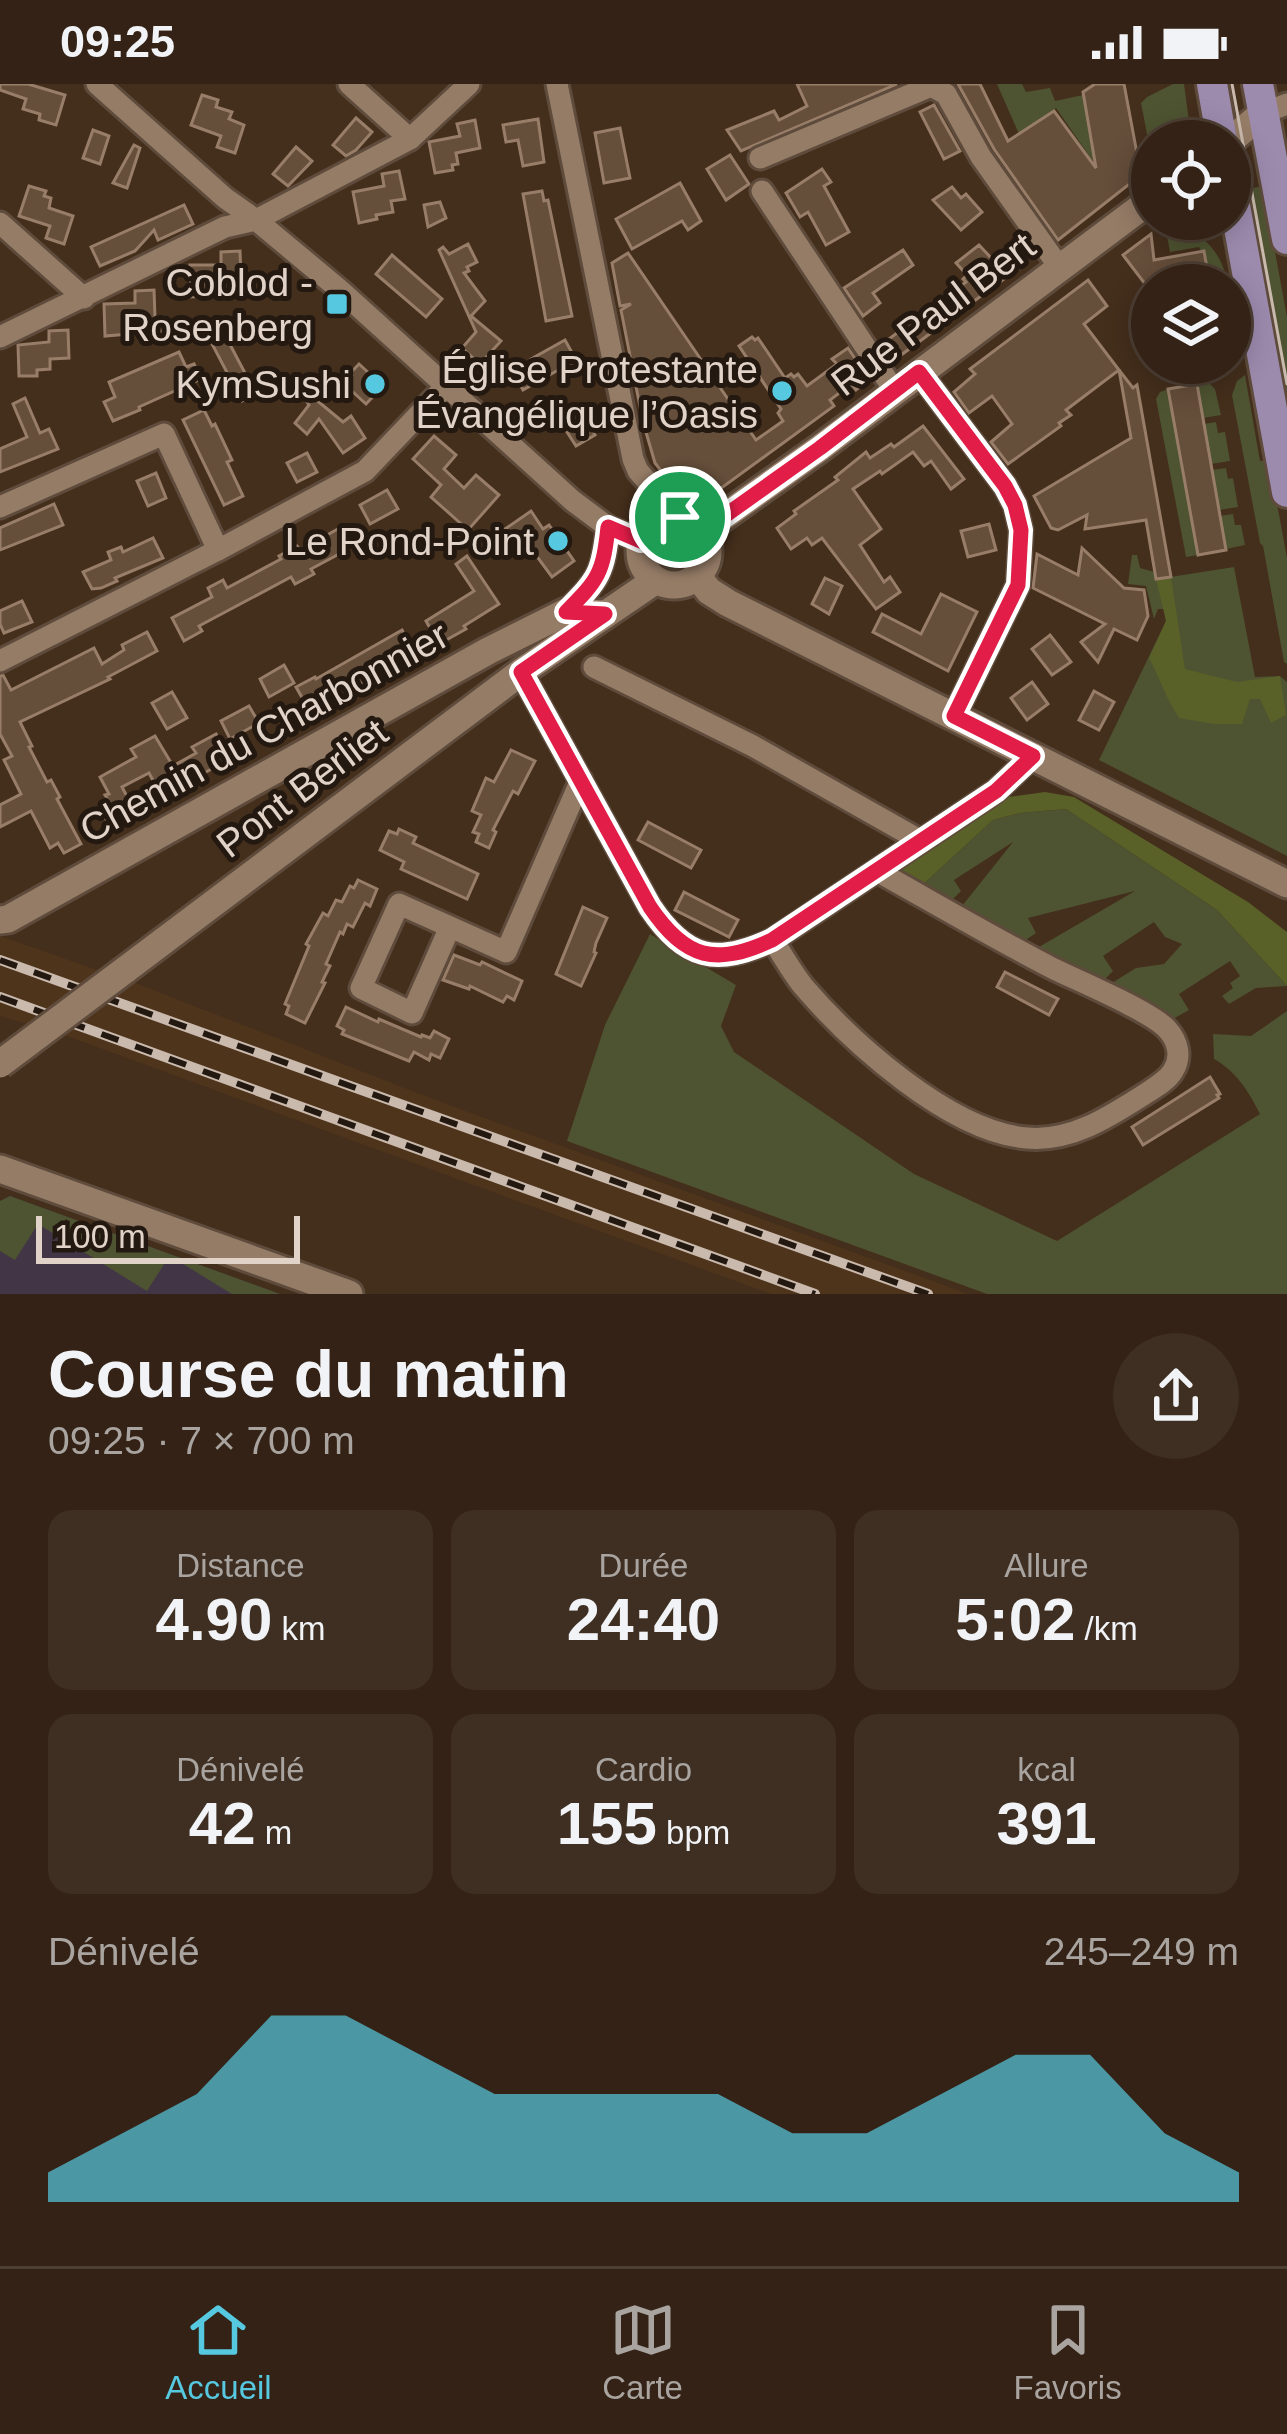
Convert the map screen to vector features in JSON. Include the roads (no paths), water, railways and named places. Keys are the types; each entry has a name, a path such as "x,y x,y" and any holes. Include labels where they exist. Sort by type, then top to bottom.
{"main road":[{"path":"1212,84 1221,120"},
{"path":"1270,100 1287,238"},
{"path":"1241,240 1287,492"}],"street":[{"path":"97,84 573,501 608,527 641,541"},
{"path":"349,84 410,139"},
{"path":"0,337 225,227 256,220 410,139 470,84"},
{"path":"557,84 633,459 691,524 708,550 697,576 680,584 656,580 642,563 641,541 661,520 691,524"},
{"path":"760,158 931,86 946,94 981,157 1060,268"},
{"path":"762,191 894,390"},
{"name":"Rue Paul Bert","path":"691,524 820,448 1131,215"},
{"path":"0,223 84,298"},
{"path":"919,372 1005,486 1021,530 1018,585 954,716"},
{"path":"0,661 365,471 446,386"},
{"path":"0,507 164,434 218,550"},
{"name":"Chemin du Charbonnier","path":"0,920 566,612 599,575 608,527"},
{"path":"697,576 728,603 1287,884"},
{"name":"Pont Berliet","path":"0,1064 521,672 656,580"},
{"name":"Chemin du Charbonnier","path":"566,612 605,614"},
{"path":"594,667 753,746 921,841"},
{"path":"521,672 650,907 676,939 714,956 731,956 772,940 996,791 1033,756"},
{"path":"450,927 412,1013 361,988 399,904 506,952 581,780"},
{"path":"772,940 801,983 849,1033 902,1079 979,1126 1027,1138 1072,1132 1112,1115 1174,1071 1177,1042 1159,1022 877,871"},
{"path":"0,1169 349,1294"}],"tram line":[{"path":"1232,84 1287,384"}],"railway":[{"path":"0,960 928,1294"},
{"path":"0,997 815,1294"}],"place":[{"name":"Coblod - Rosenberg","path":"337,304"},
{"name":"KymSushi","path":"375,384"},
{"name":"Église Protestante Évangélique l’Oasis","path":"782,391"},
{"name":"Le Rond-Point","path":"558,541"}]}
